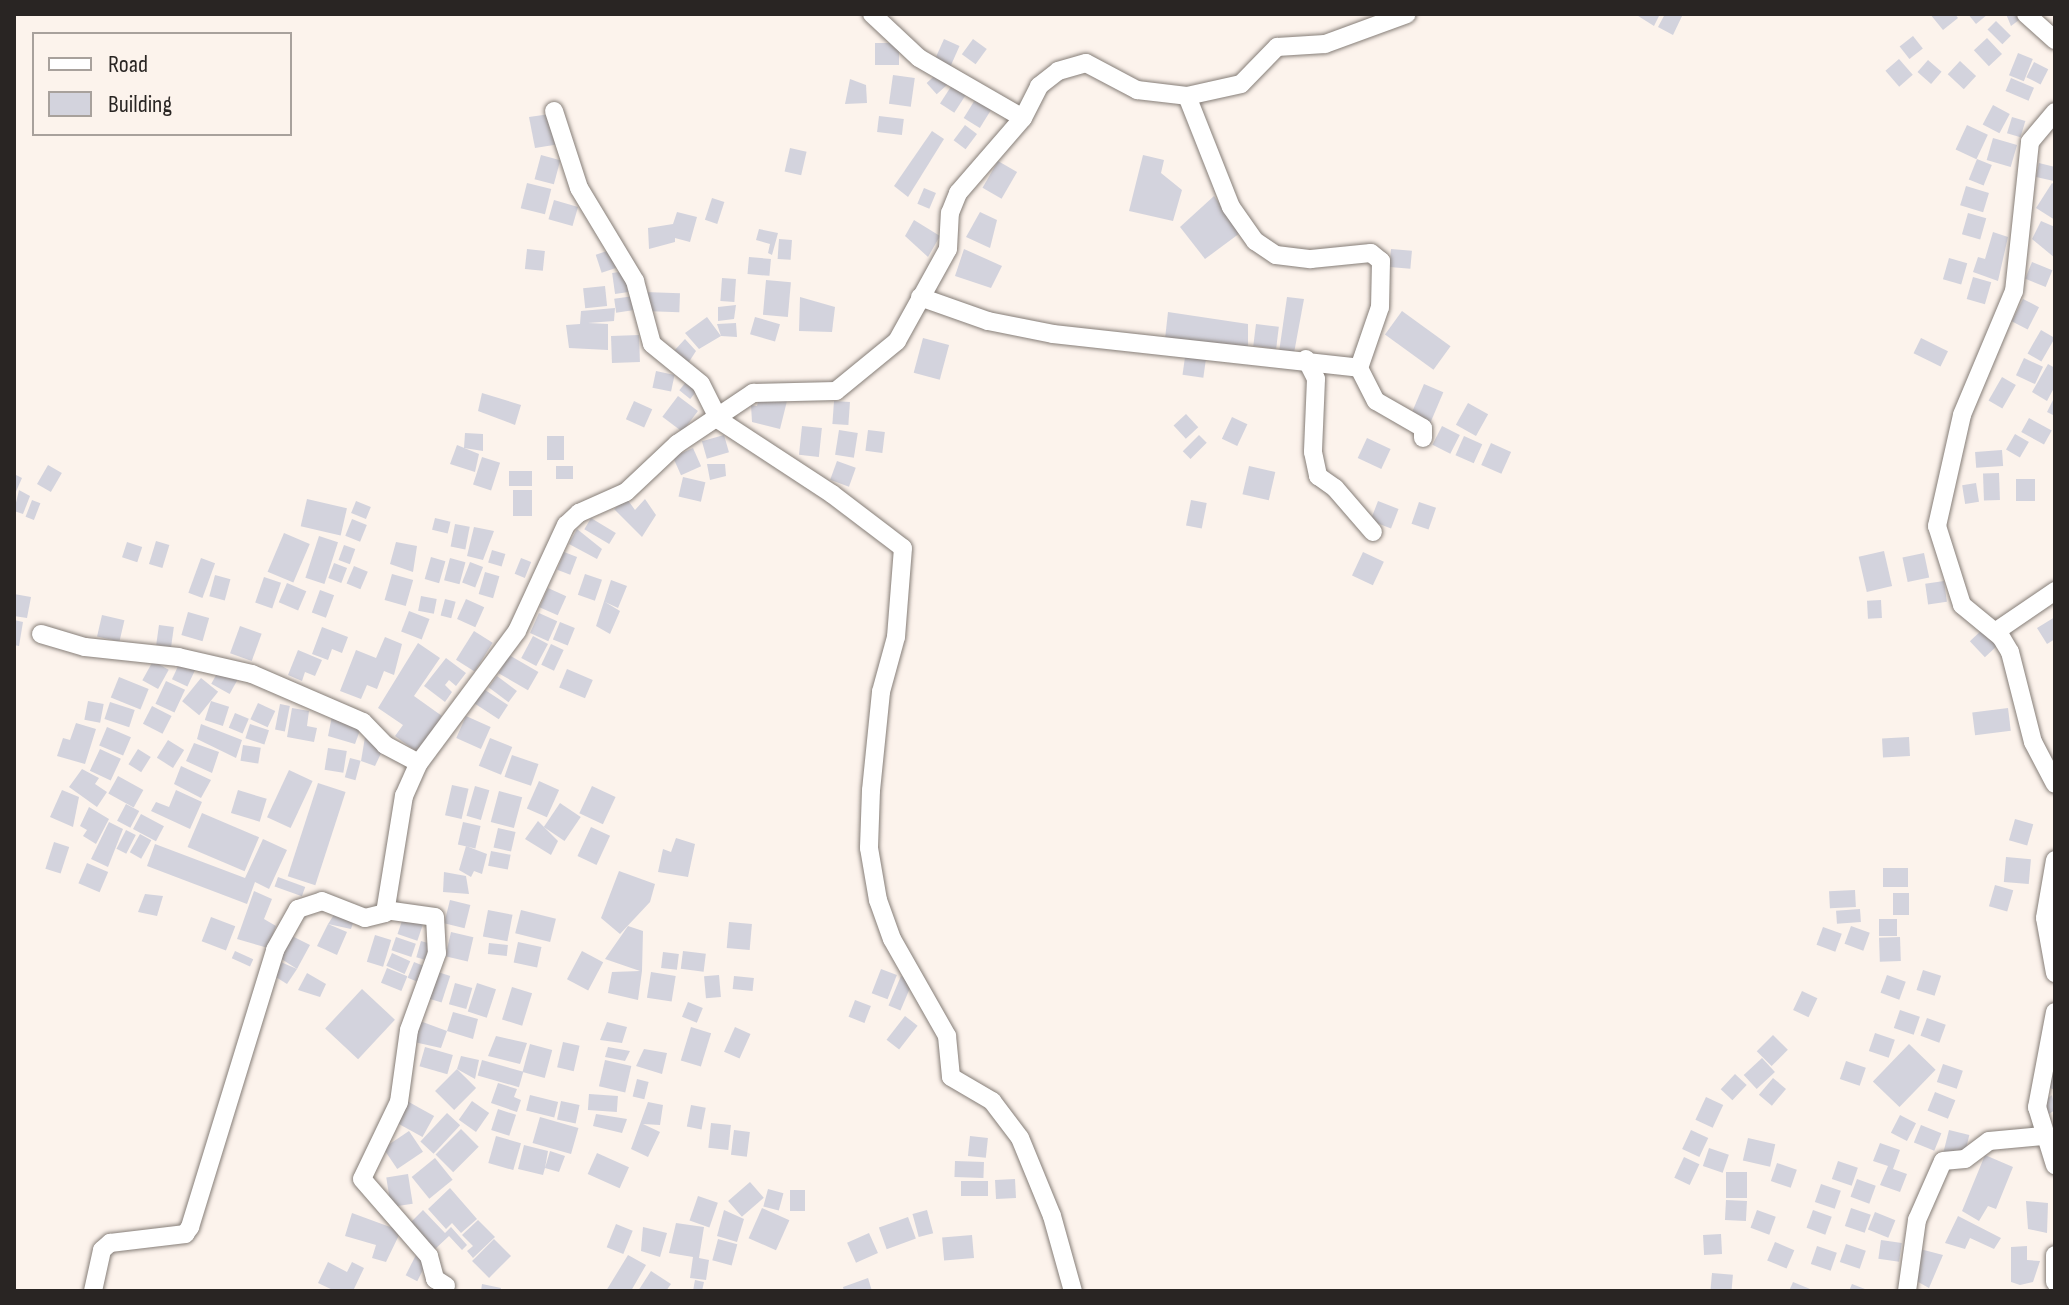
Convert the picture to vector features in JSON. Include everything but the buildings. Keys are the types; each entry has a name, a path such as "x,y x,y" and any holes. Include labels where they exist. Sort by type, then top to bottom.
{"street":[{"path":"872,14 919,58 1023,118"},
{"path":"93,1291 102,1250 110,1243 185,1234 190,1227 275,950 298,909 322,901 378,919 385,910 404,796 419,763 517,631 566,525 579,513 626,492 677,444 719,420 753,393 786,389 826,393 844,386 897,341 948,249 950,213 958,193 1023,118 1039,86 1071,63 1086,63 1137,90 1187,96 1241,84 1277,47 1325,44 1407,14"},
{"path":"2026,14 2055,40"},
{"path":"1187,96 1231,207 1255,241 1276,255 1311,259 1371,253 1381,261 1380,307 1359,368 1376,401 1423,428 1423,438"},
{"path":"554,111 579,188 635,281 652,344 701,384 719,420 832,494 903,548 896,637 881,692 871,790 869,848 878,900 892,939 947,1036 951,1077 992,1101 1025,1149 1052,1216 1073,1291"},
{"path":"2055,112 2030,142 2014,291 1962,415 1937,526 1962,605 1995,632 2010,652 2033,742 2055,784"},
{"path":"920,297 988,321 1053,334 1306,359 1359,368"},
{"path":"1306,359 1316,379 1313,452 1318,476 1335,488 1373,532"},
{"path":"1995,632 2055,591"},
{"path":"41,634 85,647 178,657 252,674 363,722 385,745 419,763"},
{"path":"2055,860 2045,918 2055,973"},
{"path":"385,910 435,917 437,953 409,1030 399,1102 362,1179 429,1256 435,1279 446,1286"},
{"path":"2055,1012 2037,1107 2043,1136 2055,1165"},
{"path":"1907,1291 1917,1220 1943,1161 1965,1159 1989,1141 2043,1136"},
{"path":"2055,1255 2055,1282"}]}
